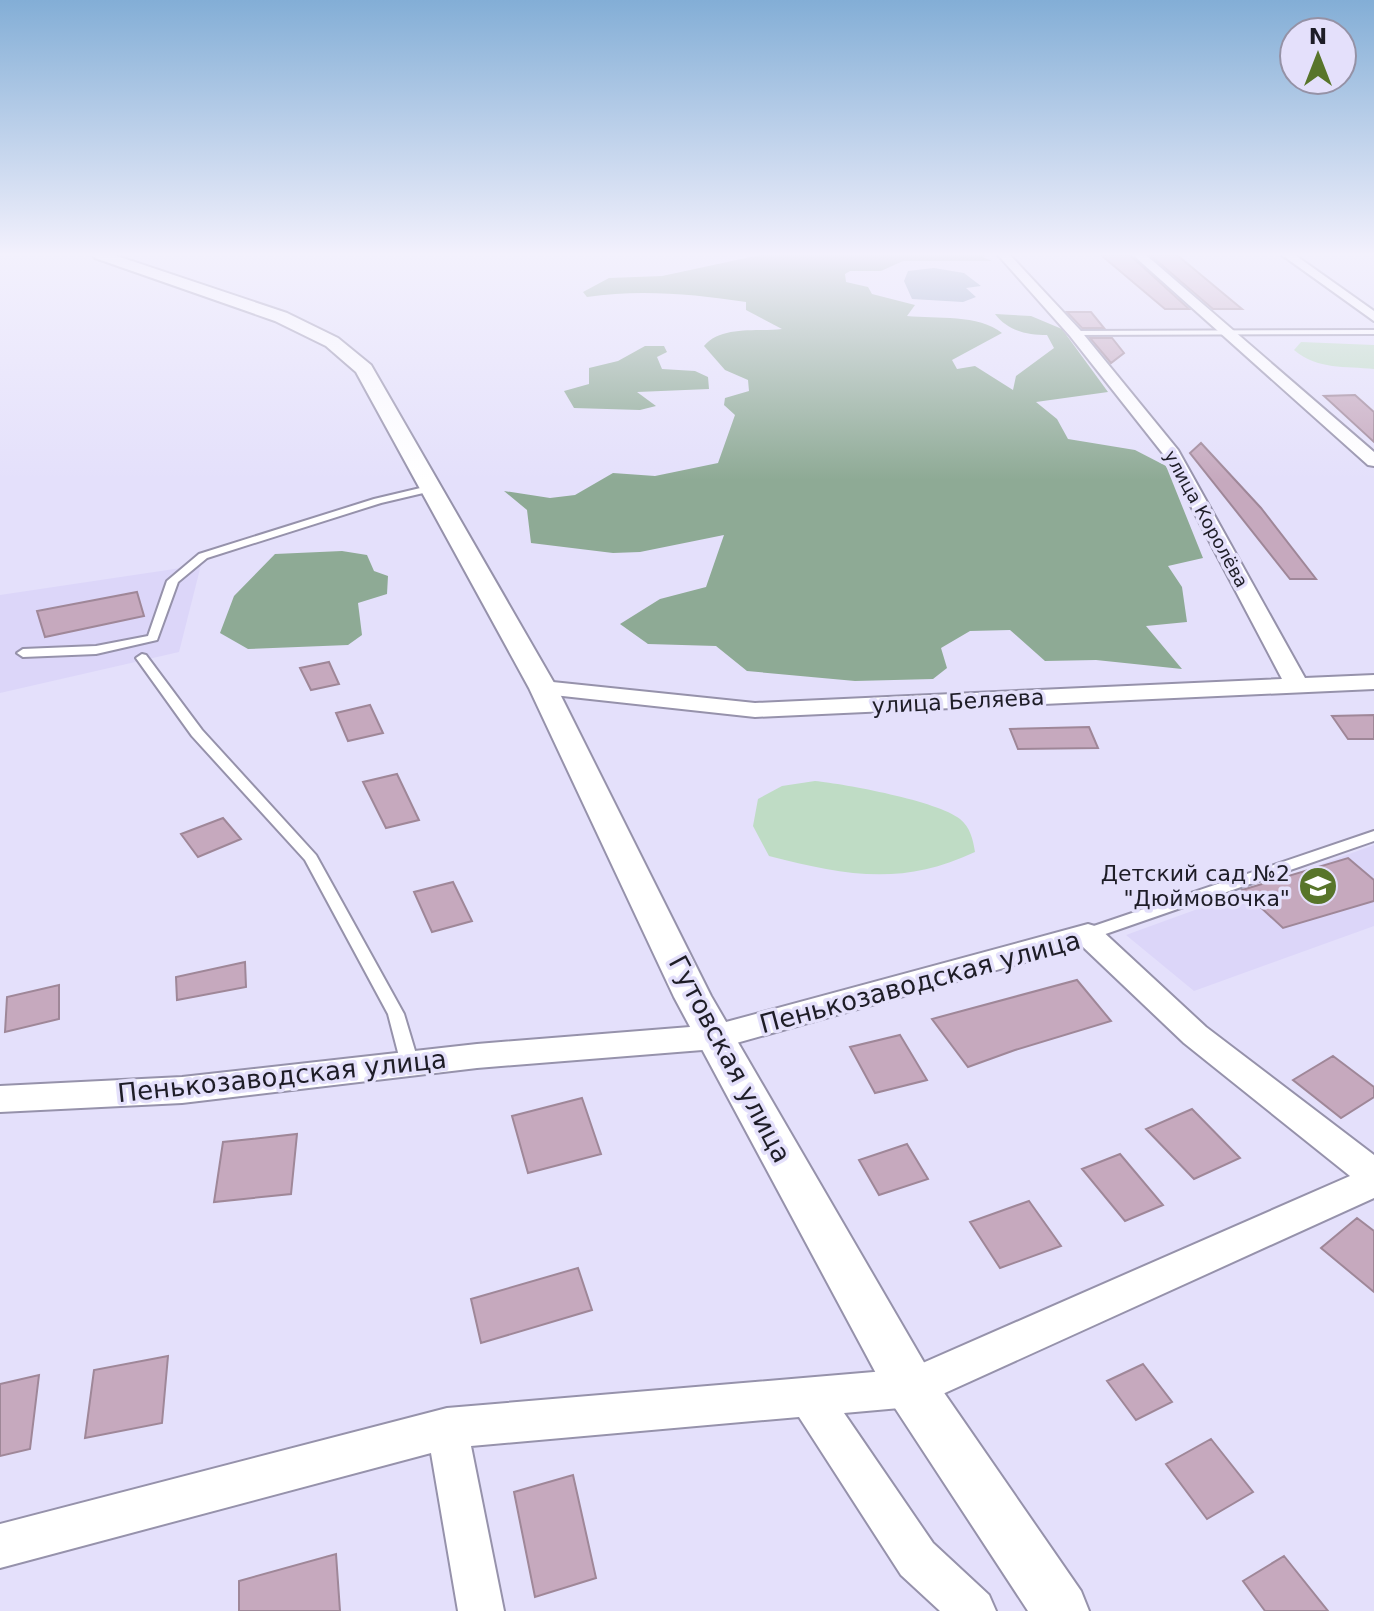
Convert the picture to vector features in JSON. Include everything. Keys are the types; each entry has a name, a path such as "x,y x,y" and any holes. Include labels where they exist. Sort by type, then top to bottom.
{"street":[{"name":"Гутовская улица","path":"308,330 332,342 364,369 543,688 715,1037 911,1388 1061,1611"},
{"name":"улица Королёва","path":"1072,330 1172,454 1297,685"},
{"path":"1226,330 1374,461"},
{"name":"улица Беляева","path":"543,688 755,710 1374,682"},
{"name":"Пенькозаводская улица","path":"0,1099 182,1090 410,1064 715,1037 1088,934 1195,1035 1374,1175"},
{"path":"0,1546 447,1428 911,1388 1374,1182"},
{"path":"809,1396 917,1559 973,1611"},
{"path":"447,1428 481,1611"}],"lane":[{"path":"1075,333 1374,332"},
{"path":"23,653 96,650 153,638 173,581 203,556 378,501 433,488"},
{"path":"142,658 197,733 311,858 396,1014 410,1064"},
{"path":"1088,934 1374,836"}],"shaded area":[{"path":"201,565 179,652 0,693 0,595"},
{"name":"Детский сад №2 \"Дюймовочка\"","path":"1374,845 1374,926 1194,991 1126,935"}],"green space":[{"path":"998,330 1002,333 952,360 957,369 975,366 1013,390 1016,376 1054,348 1047,335 1017,330 1063,330 1108,392 1036,402 1057,419 1068,439 1135,450 1166,466 1203,558 1168,566 1182,587 1187,622 1146,626 1182,669 1096,660 1045,661 1010,630 970,631 941,648 947,668 933,679 855,681 747,671 716,646 648,644 620,624 660,599 706,587 724,535 640,552 613,553 531,543 527,510 504,491 550,498 575,495 613,473 655,476 718,463 735,415 724,405 725,398 749,391 748,380 725,370 704,346 720,335 740,331"},
{"path":"1301,342 1374,345 1374,369 1332,366 1313,361 1294,350"},
{"path":"645,346 664,346 667,352 657,357 662,369 695,371 708,377 709,389 637,392 656,406 640,410 574,408 564,391 589,384 589,368 618,361"},
{"path":"342,551 367,555 374,571 388,576 387,594 358,603 362,635 348,645 248,649 220,633 234,596 275,554"},
{"path":"815,781 890,794 949,812 966,826 975,852 948,863 897,874 848,872 769,856 753,826 758,799 782,786"}],"building":[{"path":"1090,338 1112,338 1124,353 1111,363"},
{"path":"1355,395 1374,412 1374,442 1324,396"},
{"path":"1201,443 1261,508 1316,579 1290,579 1190,453"},
{"path":"137,592 144,616 45,637 37,611"},
{"path":"329,662 339,684 311,690 300,668"},
{"path":"370,705 383,733 348,741 336,713"},
{"path":"1374,715 1374,739 1348,739 1332,716"},
{"path":"1089,727 1098,748 1018,749 1010,729"},
{"path":"397,774 419,820 386,828 363,782"},
{"path":"223,818 241,839 198,857 181,834"},
{"path":"1348,858 1374,880 1374,901 1283,928 1242,890"},
{"path":"453,882 472,921 432,932 414,892"},
{"path":"245,962 246,987 177,1000 176,977"},
{"path":"1077,980 1111,1021 968,1067 932,1019"},
{"path":"59,985 59,1019 5,1032 7,997"},
{"path":"900,1035 927,1080 875,1093 850,1047"},
{"path":"1333,1056 1374,1087 1374,1097 1341,1118 1293,1080"},
{"path":"582,1098 601,1154 528,1173 512,1116"},
{"path":"1192,1109 1240,1158 1194,1179 1146,1129"},
{"path":"297,1134 291,1194 214,1202 223,1142"},
{"path":"907,1144 928,1179 879,1195 859,1160"},
{"path":"1120,1154 1163,1205 1125,1221 1082,1169"},
{"path":"1029,1201 1061,1246 1000,1268 970,1222"},
{"path":"1357,1218 1374,1231 1374,1292 1321,1248"},
{"path":"578,1268 592,1310 481,1343 471,1299"},
{"path":"168,1356 162,1423 85,1438 94,1370"},
{"path":"1143,1364 1172,1402 1136,1420 1107,1381"},
{"path":"39,1375 30,1449 0,1456 0,1384"},
{"path":"1211,1439 1253,1492 1207,1519 1166,1464"},
{"path":"573,1475 596,1578 535,1597 514,1492"},
{"path":"336,1554 340,1611 239,1611 239,1581"},
{"path":"1284,1556 1328,1611 1265,1611 1243,1581"}],"place":[{"name":"Детский сад №2 \"Дюймовочка\"","path":"1318,886"}]}
